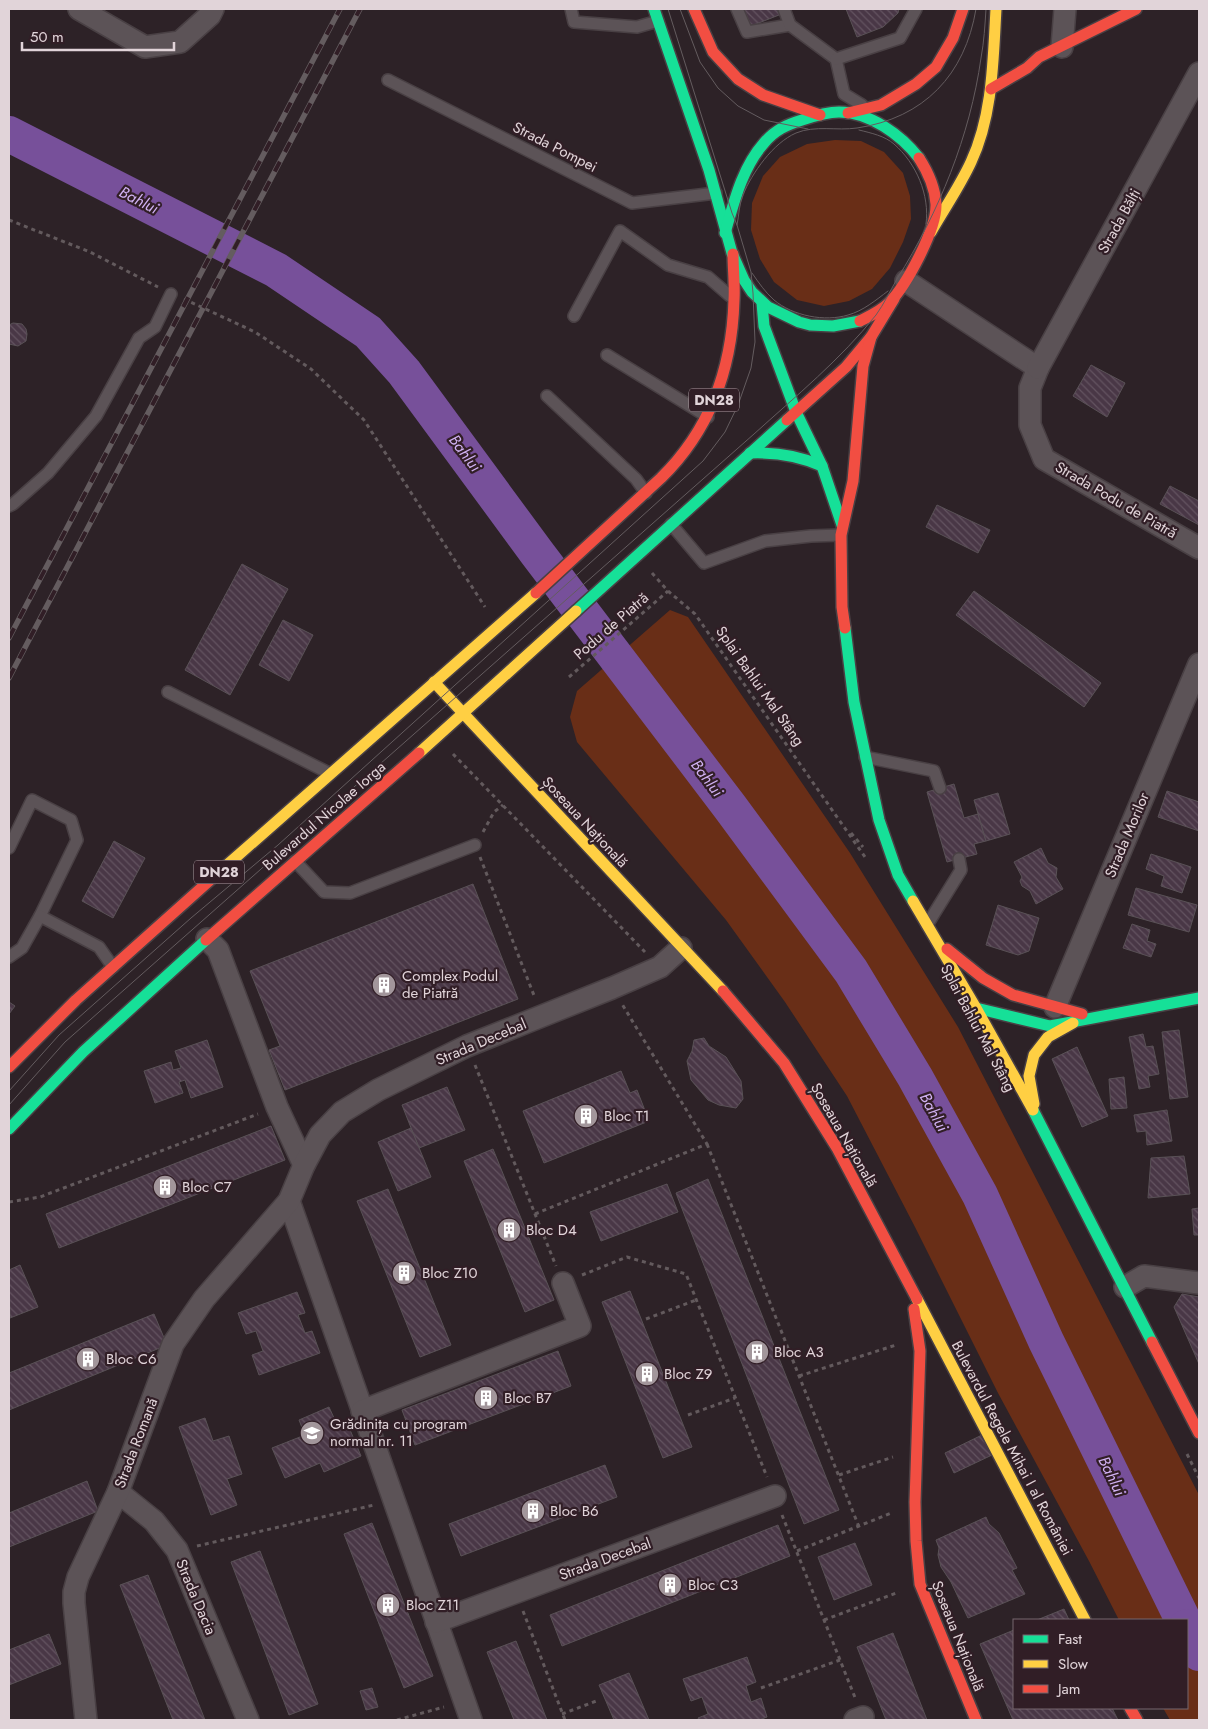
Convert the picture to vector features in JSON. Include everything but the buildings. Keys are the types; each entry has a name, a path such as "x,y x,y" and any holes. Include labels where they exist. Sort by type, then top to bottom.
{"main road":[{"name":"DN28","path":"654,9 716,192 725,233 732,254 745,281 762,303 793,320 817,327 862,321 880,311 894,299"},
{"name":"DN28","path":"694,9 714,52 738,78 763,96 820,115"},
{"path":"991,89 1027,68 1039,57 1136,9"},
{"path":"848,113 881,105 916,84 936,67 953,38 962,11"},
{"path":"996,11 1005,34"},
{"path":"929,236 970,162 982,128 991,89 996,11"},
{"path":"1022,54 1039,57"},
{"name":"DN28","path":"671,524 846,366 871,338 906,281 929,236 936,207 926,168 914,150 899,135 878,124 848,113 820,115 786,125 774,133 760,148 748,166 738,189 725,233"},
{"name":"DN28","path":"646,493 688,449 708,416 717,393 731,330 734,299 732,254"},
{"path":"762,303 764,326 796,412 822,466 841,530"},
{"path":"871,338 863,366 853,481 841,530 842,607 854,702 880,820 898,875 933,938 976,1008 1037,1118 1199,1433"},
{"path":"750,453 784,453 802,456 822,466"},
{"name":"Bulevardul Nicolae Iorga","path":"9,1067 113,967 330,773 505,622 646,493"},
{"name":"Bulevardul Nicolae Iorga","path":"9,1129 83,1052 671,524"},
{"name":"Șoseaua Națională","path":"434,682 735,1004 784,1063 837,1148 913,1290 920,1351 915,1502 920,1584 976,1720"},
{"path":"933,938 983,978 1013,995 1098,1018"},
{"path":"976,1008 1050,1026 1199,998"},
{"path":"1037,1118 1029,1076 1034,1055 1048,1037 1074,1023"},
{"name":"Bulevardul Regele Mihai I al României","path":"913,1290 1083,1619"},
{"path":"1131,1709 1137,1720"}],"street":[{"path":"79,9 145,47 180,42 213,9"},
{"path":"1062,47 1065,9"},
{"name":"Strada Bălți","path":"1038,368 1199,73"},
{"path":"906,281 1038,368"},
{"name":"Strada Podu de Piatră","path":"1038,368 1030,388 1030,425 1044,459 1199,548"},
{"name":"Strada Morilor","path":"1055,1007 1199,664"},
{"path":"207,939 218,950 277,1107 304,1165"},
{"name":"Strada Decebal","path":"289,1201 304,1165 320,1135 342,1112 378,1090 467,1046 660,967 681,948"},
{"path":"289,1201 468,1711"},
{"name":"Strada Romană","path":"86,1720 74,1603 74,1592 78,1577 118,1492 173,1344 204,1299 289,1201"},
{"path":"1125,1287 1144,1276 1199,1283"},
{"path":"362,1411 580,1326 563,1283"},
{"name":"Strada Dacia","path":"118,1492 154,1521 177,1550 248,1720"},
{"name":"Strada Decebal","path":"436,1622 775,1496"}],"lane":[{"path":"571,9 574,22 637,27 658,20"},
{"path":"737,9 747,32 790,25"},
{"path":"784,9 790,25 836,59 844,94 866,108"},
{"path":"836,59 900,38 916,9"},
{"name":"Strada Pompei","path":"388,80 632,204 716,192"},
{"path":"574,316 620,231 668,265 708,276 734,299"},
{"path":"9,506 48,473 96,416 139,338 155,327 171,294"},
{"path":"607,355 708,416"},
{"path":"547,396 636,479 646,493"},
{"path":"671,524 704,562 765,541 811,536 841,530"},
{"path":"168,692 330,773"},
{"path":"865,757 934,771 940,788"},
{"path":"9,848 32,800 71,820 77,840 40,916 22,948 9,957"},
{"path":"295,861 324,892 350,893 475,844"},
{"path":"926,926 961,870 959,859"},
{"path":"40,916 99,947 113,967"}],"path":[{"path":"9,220 90,252 171,294 255,332 311,369 364,420 488,612"},
{"name":"Splai Bahlui Mal Stâng","path":"651,571 668,592 695,614 870,865"},
{"name":"Podu de Piatră","path":"569,677 668,592"},
{"path":"450,752 660,967"},
{"path":"503,805 494,812 475,844 542,1016"},
{"path":"612,988 707,1144 859,1527"},
{"path":"467,1046 563,1283 627,1257 686,1274"},
{"path":"9,1202 40,1197 277,1107"},
{"path":"535,1214 707,1144"},
{"path":"646,1319 696,1300"},
{"path":"799,1376 918,1338"},
{"path":"688,1415 735,1398"},
{"path":"839,1476 917,1449"},
{"path":"1186,1452 1199,1478"},
{"path":"177,1550 393,1500"},
{"path":"797,1551 859,1527 915,1502"},
{"path":"824,1620 920,1584"},
{"path":"516,1592 565,1720"},
{"path":"761,1688 840,1660"},
{"path":"562,1714 599,1700"},
{"path":"396,1720 468,1711"}],"shaded area":[{"path":"835,140 861,141 884,152 903,173 910,196 911,219 903,242 890,268 872,289 849,301 824,306 797,300 774,282 760,259 751,230 752,203 763,176 780,157 807,144"},
{"path":"670,610 688,617 850,853 958,1027 1199,1495 1199,1720 1170,1720 1164,1709 1188,1709 1188,1619 1118,1619 998,1393 847,1096 785,1002 726,920 577,742 570,717 577,691"}],"waterway":[{"name":"Bahlui","path":"9,134 276,270 368,332 404,372 537,553 730,807 851,971 915,1077 980,1195 1046,1341 1183,1619"},
{"name":"Bahlui","path":"1188,1629 1199,1653"}],"tram line":[{"path":"9,1091 59,1035 191,918 278,845 703,461 725,432 738,405 751,368 755,342 751,272 668,9"},
{"path":"680,9 700,62 718,88 738,106 764,120 808,129"},
{"path":"737,225 742,199 752,177 771,151 787,138 796,133 811,129 849,129 881,123 902,114 938,90 962,54 976,9"},
{"path":"9,1105 65,1042 754,434 818,377 848,347 879,311 926,227 951,173 961,145 976,87 983,46 986,9"},
{"path":"859,130 878,135 890,141 909,160 920,180 926,202 926,224"},
{"path":"752,273 768,294 782,306 800,314 819,318 839,317 854,313 888,291"}],"railway":[{"path":"9,638 340,9"},
{"path":"9,678 360,9"}],"traffic: fast":[{"path":"654,9 709,170 732,253 744,280 752,292 768,307 799,322 810,325 833,326 860,321"},
{"path":"725,233 744,174 756,153 768,138 781,128 791,124 830,113 851,113 873,120 884,126 912,149 919,158"},
{"path":"762,303 764,326 796,412 822,466 842,525"},
{"path":"576,611 787,420"},
{"path":"750,453 787,455 822,466"},
{"path":"845,628 854,702 879,820 898,875 913,901"},
{"path":"9,1129 83,1052 206,940"},
{"path":"976,1008 1050,1026 1199,998"},
{"path":"1033,1110 1152,1342"}],"traffic: slow":[{"path":"931,232 967,171 984,125 991,87 996,9"},
{"path":"218,873 536,593"},
{"path":"419,753 576,611"},
{"path":"434,682 723,991"},
{"path":"913,901 1033,1110"},
{"path":"1034,1104 1029,1076 1034,1055 1048,1037 1073,1023"},
{"path":"917,1299 1084,1619"}],"traffic: jam":[{"path":"694,9 713,52 738,79 763,95 820,115"},
{"path":"848,113 881,105 916,84 936,67 953,38 963,9"},
{"path":"991,89 1027,68 1039,57 1136,9"},
{"path":"860,321 889,303 896,295 912,271 926,242 935,215 936,204 930,180 919,158"},
{"path":"536,593 661,478 678,459 706,418 716,396 729,350 734,300 733,254"},
{"path":"787,420 846,367 871,337 894,299"},
{"path":"845,628 842,607 841,535 853,481 863,366 871,337"},
{"path":"206,940 419,753"},
{"path":"9,1067 76,1000 218,873"},
{"path":"947,949 983,978 1013,995 1082,1014"},
{"path":"723,991 784,1063 837,1148 917,1299"},
{"path":"914,1309 920,1351 915,1502 920,1584 976,1720"},
{"path":"1152,1342 1199,1433"},
{"path":"1131,1709 1137,1720"}],"place":[{"name":"Complex Podul de Piatră","path":"384,985"},
{"name":"Bloc T1","path":"586,1116"},
{"name":"Bloc C7","path":"165,1187"},
{"name":"Bloc D4","path":"509,1230"},
{"name":"Bloc Z10","path":"404,1273"},
{"name":"Bloc A3","path":"757,1352"},
{"name":"Bloc C6","path":"88,1359"},
{"name":"Bloc Z9","path":"647,1374"},
{"name":"Bloc B7","path":"486,1398"},
{"name":"Grădinița cu program normal nr. 11","path":"312,1433"},
{"name":"Bloc B6","path":"533,1511"},
{"name":"Bloc C3","path":"670,1585"},
{"name":"Bloc Z11","path":"388,1605"}]}
